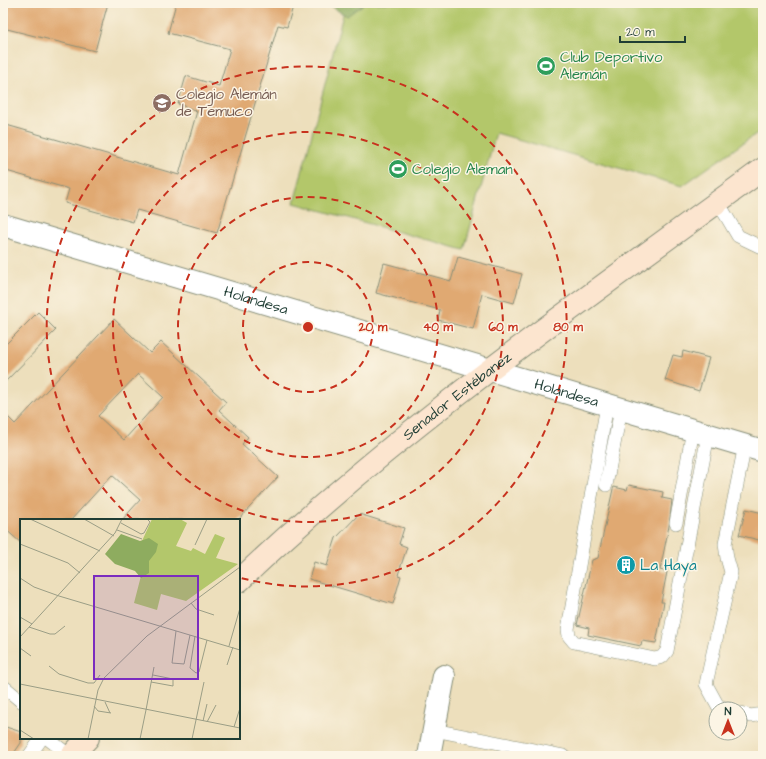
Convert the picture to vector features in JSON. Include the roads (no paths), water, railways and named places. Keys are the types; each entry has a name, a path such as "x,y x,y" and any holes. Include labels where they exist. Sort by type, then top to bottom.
{"main road":[{"name":"Senador Estébanez","path":"240,580 277,545 389,448 490,370 763,169"},
{"path":"71,756 87,739"}],"street":[{"name":"Holandesa","path":"3,225 754,448"},
{"path":"429,756 444,676"}],"lane":[{"path":"718,202 738,236 763,248"},
{"path":"614,407 568,629 574,642 655,659 662,657 667,651 701,432"},
{"path":"606,486 614,407"},
{"path":"676,523 701,432"},
{"path":"715,701 706,684 731,572 725,544 754,448"},
{"path":"3,686 20,699"},
{"path":"748,715 763,714"},
{"path":"434,730 564,756"},
{"path":"29,756 41,739"},
{"path":"48,739 71,756"}],"place":[{"name":"Club Deportivo Alemán","path":"546,66"},
{"name":"Colegio Alemán de Temuco","path":"162,103"},
{"name":"Colegio Aleman","path":"398,169"},
{"name":"La Haya","path":"626,565"}]}
